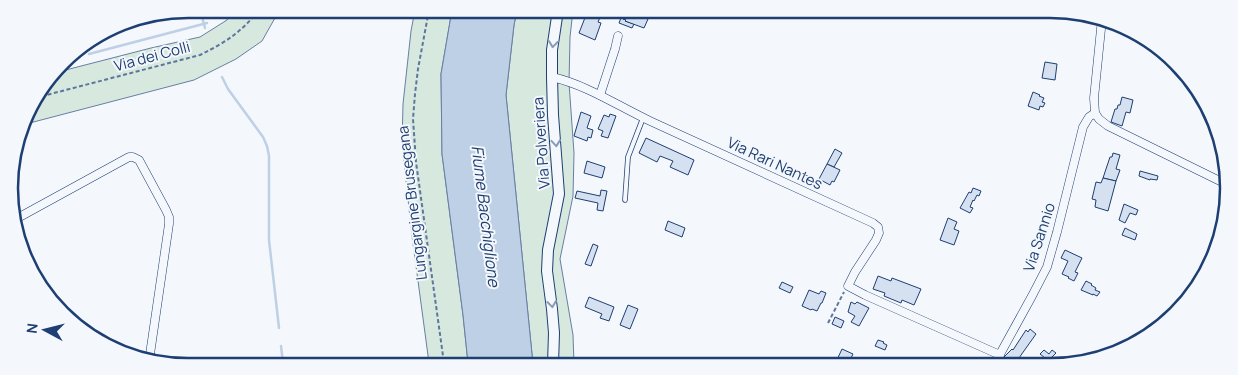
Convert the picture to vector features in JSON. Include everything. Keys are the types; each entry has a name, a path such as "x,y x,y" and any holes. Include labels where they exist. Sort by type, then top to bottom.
{"street":[{"name":"Via Polveriera","path":"553,358 554,332 547,271 548,250 559,194 552,77 552,50 557,18"},
{"path":"1101,25 1094,98 1095,113 1099,119 1108,126 1220,181"},
{"path":"600,95 618,36"},
{"name":"Via Rari Nantes","path":"552,77 600,95 643,118 878,227 879,233 876,240 848,286"},
{"name":"Via Sannio","path":"998,358 1047,267 1083,128 1089,117 1095,113"},
{"path":"20,217 129,157 139,160 169,217 150,353"},
{"path":"848,286 865,296 1000,355"}],"lane":[{"path":"625,200 628,157 643,118"}],"path":[{"name":"Via dei Colli","path":"44,96 200,55 233,37 252,18"},
{"name":"Lungargine Brusegana","path":"428,18 414,94 413,120 416,162 443,358"},
{"path":"828,323 848,286"}],"shaded area":[{"path":"228,18 275,18 262,41 236,59 194,80 30,123 40,102 65,70 200,37"},
{"path":"413,18 451,18 441,74 442,154 467,358 428,358 402,144 403,104"},
{"path":"515,18 572,18 569,83 574,153 573,196 560,259 573,335 574,358 532,358 506,95"}],"water":[{"name":"Fiume Bacchiglione","path":"451,18 515,18 506,95 532,358 467,358 442,154 441,74"}],"building":[{"path":"585,18 600,18 598,22 601,23 595,40 579,33"},
{"path":"621,18 623,18 625,21 634,24 632,28 619,23"},
{"path":"645,18 648,19 644,28 623,19"},
{"path":"1045,62 1057,64 1055,80 1042,78"},
{"path":"1033,92 1044,98 1042,102 1045,103 1043,107 1040,106 1039,110 1028,106"},
{"path":"1122,97 1133,100 1130,113 1126,112 1122,126 1111,122 1115,109 1120,105"},
{"path":"581,112 591,116 587,128 593,130 591,138 588,137 587,141 574,136"},
{"path":"610,114 616,116 608,138 601,136 603,131 598,129 604,115 609,117"},
{"path":"646,138 694,160 688,175 670,167 673,161 660,156 657,162 639,153"},
{"path":"835,149 842,153 834,167 827,164"},
{"path":"1113,153 1120,155 1116,169 1120,170 1116,181 1103,178"},
{"path":"587,161 605,167 602,178 584,173"},
{"path":"827,164 840,170 834,182 832,181 830,185 819,179"},
{"path":"1140,171 1158,176 1157,180 1150,180 1139,176"},
{"path":"1103,178 1116,181 1108,211 1095,207 1096,200 1092,199 1096,182 1101,183"},
{"path":"973,188 981,191 979,196 977,195 973,200 970,207 973,208 970,213 960,208"},
{"path":"601,190 607,191 603,211 597,210 598,203 575,198 577,191 600,196"},
{"path":"1124,204 1138,210 1136,215 1130,213 1125,223 1119,220"},
{"path":"948,218 957,222 954,229 959,231 954,245 940,240"},
{"path":"668,221 685,228 682,237 665,230"},
{"path":"1125,228 1137,234 1135,240 1122,235"},
{"path":"593,244 598,246 591,266 585,264"},
{"path":"1065,250 1082,258 1075,272 1078,273 1074,281 1062,274 1068,261 1061,258"},
{"path":"878,276 891,281 892,278 921,289 914,305 902,300 901,303 884,296 885,293 873,289"},
{"path":"1086,281 1096,288 1095,290 1100,292 1097,296 1081,290"},
{"path":"782,282 793,287 790,293 779,288"},
{"path":"809,290 819,294 821,291 826,293 817,311 802,306"},
{"path":"589,297 614,307 609,321 600,318 602,314 585,307"},
{"path":"851,302 855,304 857,302 869,308 859,326 851,322 855,316 848,312"},
{"path":"628,305 638,309 630,329 620,325"},
{"path":"835,317 844,321 841,328 832,324"},
{"path":"1030,329 1036,334 1019,358 1004,357 1013,350 1026,330 1028,332"},
{"path":"878,340 887,345 885,350 875,346"},
{"path":"842,349 853,354 851,358 838,358"},
{"path":"1044,350 1049,354 1052,350 1056,353 1053,358 1050,358 1045,358 1040,354"}],"waterway":[{"path":"202,18 205,28"},
{"path":"89,54 207,23"},
{"path":"222,77 228,89 263,137 267,146 269,156 269,240 279,328"},
{"path":"281,346 282,358"}]}
